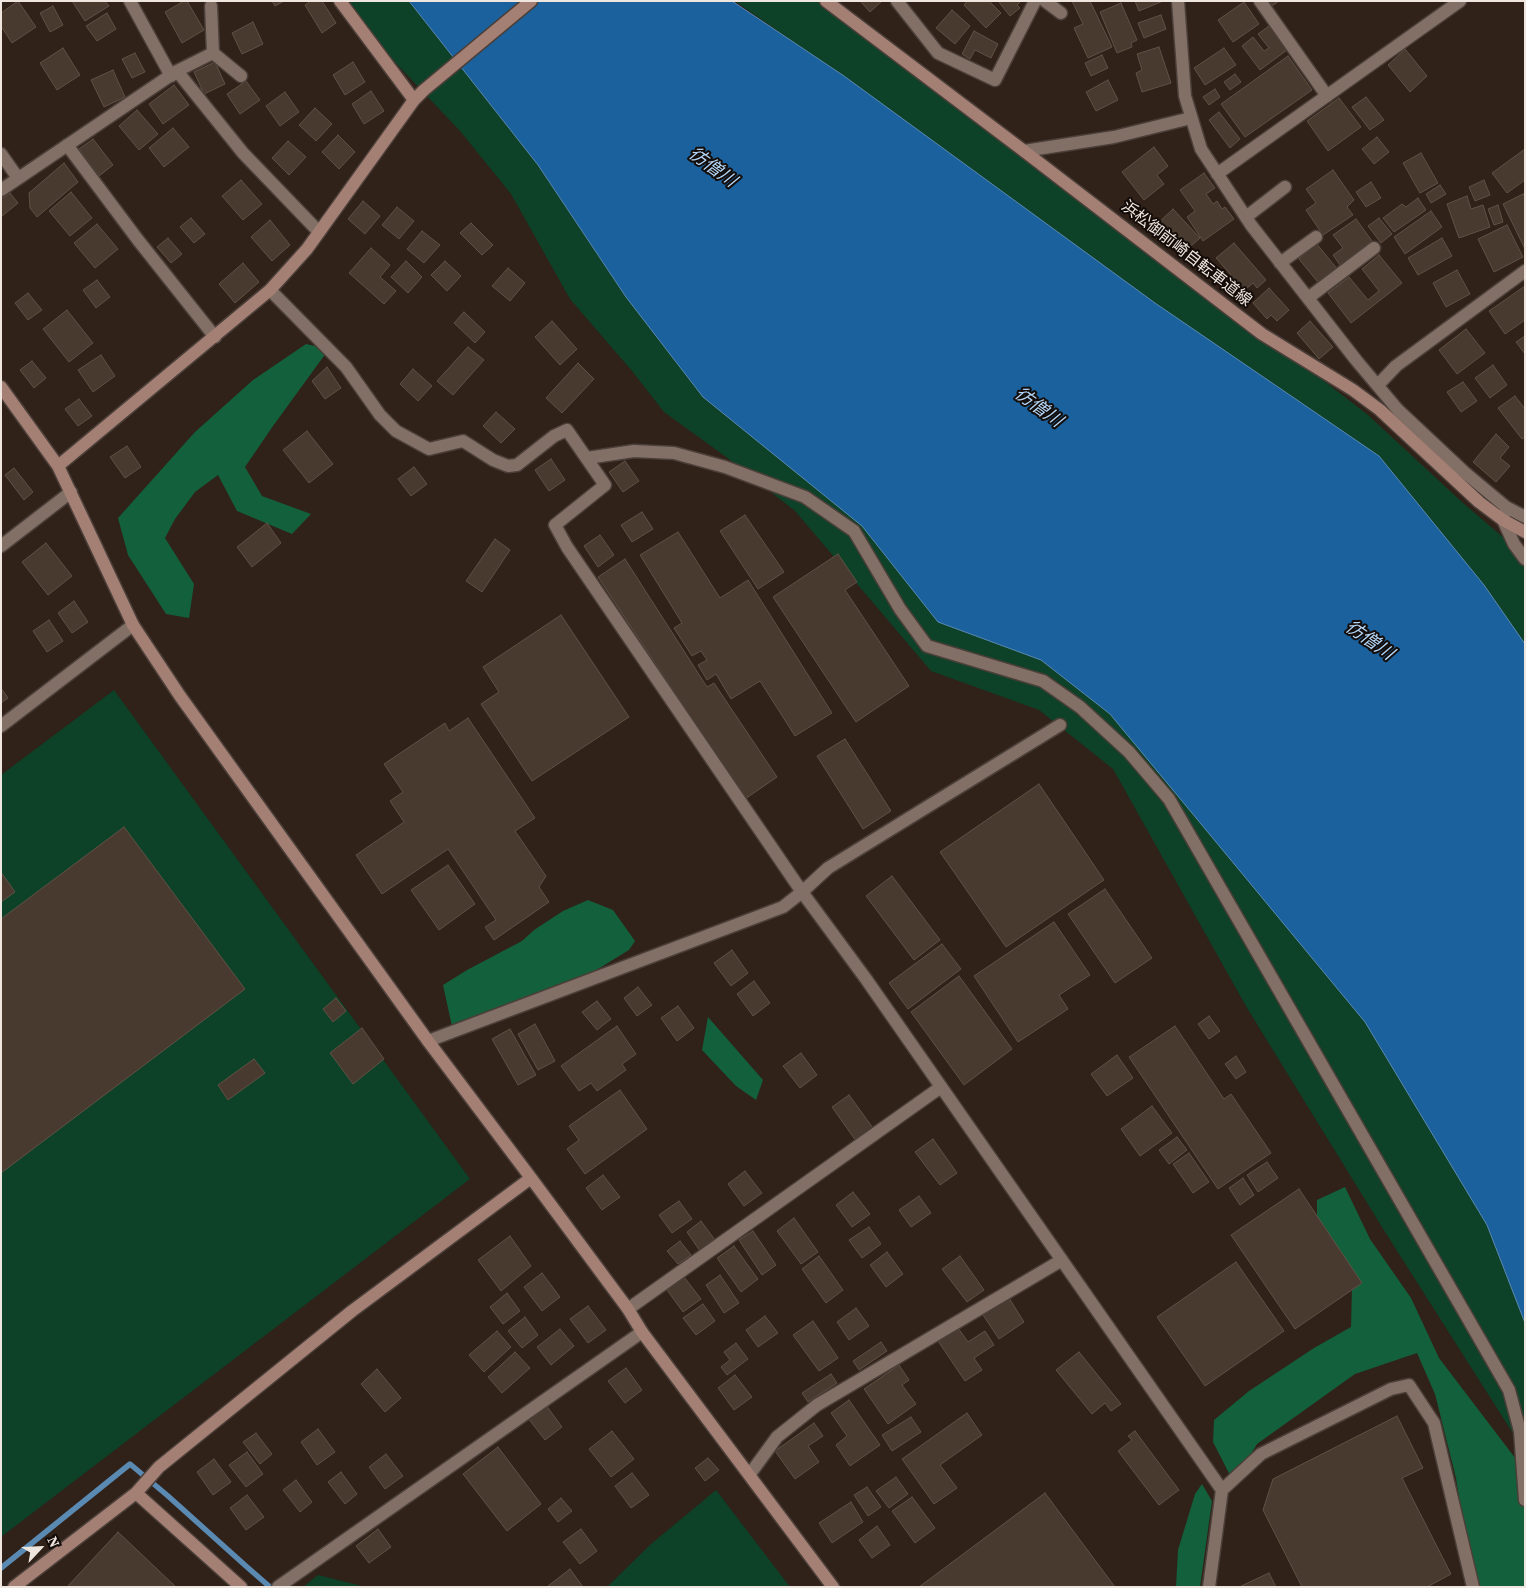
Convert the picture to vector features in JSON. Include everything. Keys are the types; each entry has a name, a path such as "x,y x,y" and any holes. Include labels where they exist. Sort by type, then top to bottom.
{"street":[{"path":"130,1 174,73 243,153 319,232"},
{"path":"340,1 414,100"},
{"path":"58,466 270,290 307,249 414,100 531,1"},
{"name":"浜松御前崎自転車道線","path":"826,1 1262,334 1354,390 1380,410 1479,502 1503,520 1525,532"},
{"path":"897,1 938,53 996,80 1035,1"},
{"path":"1046,1 1061,13"},
{"path":"1178,1 1185,96 1201,148 1217,174 1280,263 1356,360 1405,417 1462,471 1506,507 1525,517"},
{"path":"1260,1 1327,96"},
{"path":"1217,174 1460,1"},
{"path":"211,6 212,53"},
{"path":"1,190 174,73 212,53"},
{"path":"212,53 241,76"},
{"path":"1024,151 1114,136 1191,118"},
{"path":"68,145 138,240 215,337"},
{"path":"1,154 18,178"},
{"path":"1246,217 1285,187"},
{"path":"1280,263 1316,237"},
{"path":"1308,298 1374,248"},
{"path":"1378,385 1396,366 1525,271"},
{"path":"270,290 346,367 380,415 396,431 429,449 463,441 493,460 508,466 517,465 554,436 567,430 605,485 555,525 567,547 802,892 866,979 1222,1490"},
{"path":"1,387 58,466 133,625 180,696 428,1041 833,1587"},
{"path":"587,458 634,451 674,453 725,466 805,497 854,531 900,609 926,646 1043,682 1080,707 1129,752 1169,799 1509,1390 1520,1431 1525,1500"},
{"path":"1,529 5,543 70,492"},
{"path":"1506,507 1503,520 1514,544 1525,559"},
{"path":"1,726 133,625"},
{"path":"428,1041 783,906 802,892 828,868 1060,725"},
{"path":"628,1309 941,1087"},
{"path":"14,1587 136,1493 159,1467 352,1311 531,1178"},
{"path":"750,1474 777,1437 817,1405 1062,1260"},
{"path":"278,1587 642,1332"},
{"path":"1210,1587 1222,1490 1261,1454 1391,1388 1409,1384 1434,1422 1473,1587"},
{"path":"136,1493 241,1587"}],"green space":[{"path":"337,1 409,1 538,165 1065,665 1198,803 1372,1021 1487,1225 1525,1323 1525,1471 1521,1446 1385,1232 1247,1008 1113,769 1039,710 931,671 795,511 664,412 632,371 570,299 511,194 460,131"},
{"path":"735,1 835,1 878,33 982,119 1367,414 1462,502 1525,556 1525,653 816,58"},
{"path":"306,344 329,349 245,467 262,496 311,514 292,534 237,511 218,475 195,492 175,519 165,538 194,584 189,618 166,614 128,555 118,518 195,432 253,380"},
{"path":"114,690 470,1179 1,1537 1,775"},
{"path":"588,900 613,910 635,941 629,950 585,977 453,1031 443,985 522,941 534,930 563,911"},
{"path":"708,1017 763,1080 756,1100 736,1086 702,1050"},
{"path":"1345,1187 1370,1239 1411,1298 1439,1358 1522,1467 1525,1503 1525,1587 1473,1587 1456,1478 1435,1394 1417,1353 1355,1374 1257,1444 1234,1483 1213,1442 1214,1420 1249,1391 1314,1348 1351,1327 1352,1287 1317,1238 1317,1200"},
{"path":"1202,1484 1212,1501 1200,1587 1176,1587 1178,1550 1195,1494"},
{"path":"716,1490 790,1587 607,1587 651,1544"},
{"path":"318,1575 366,1587 303,1587"}],"water":[{"name":"彷僧川","path":"409,1 732,1 844,76 1155,303 1379,456 1484,585 1525,644 1525,1323 1487,1225 1365,1022 1110,714 1041,660 938,622 862,526 703,397 626,297 538,165"}],"building":[{"path":"18,1 36,27 12,43 1,26 1,13"},
{"path":"72,1 105,1 109,6 85,21"},
{"path":"187,1 204,30 182,43 165,12"},
{"path":"272,1 284,1 275,6"},
{"path":"311,1 322,1 336,23 322,33 305,5"},
{"path":"860,1 882,1 870,12"},
{"path":"967,1 989,1 1001,13 986,28 964,5"},
{"path":"998,1 1021,1 1017,5 1020,8 1010,16"},
{"path":"1072,1 1090,1 1112,47 1088,58 1074,28 1083,24"},
{"path":"1135,1 1163,1 1139,11"},
{"path":"1265,1 1279,1 1269,8"},
{"path":"1244,2 1259,24 1233,42 1218,20"},
{"path":"1121,3 1137,40 1131,43 1132,47 1117,53 1100,12"},
{"path":"53,6 63,25 50,32 40,13"},
{"path":"952,10 970,26 955,44 936,28"},
{"path":"107,13 116,29 97,41 86,26"},
{"path":"1161,15 1166,29 1144,38 1138,23"},
{"path":"253,22 263,44 242,54 232,33"},
{"path":"1269,26 1287,50 1260,70 1242,46 1253,37 1264,51 1269,48 1258,34"},
{"path":"974,31 998,44 991,58 975,50 970,59 962,54"},
{"path":"1159,47 1171,83 1142,92 1136,73 1142,70 1137,54"},
{"path":"63,48 80,75 57,90 40,63"},
{"path":"1224,48 1236,65 1205,85 1194,68"},
{"path":"1405,49 1427,76 1410,92 1388,65"},
{"path":"135,53 145,72 132,78 122,59"},
{"path":"1102,55 1108,68 1091,76 1085,63"},
{"path":"1288,56 1312,90 1245,137 1221,104"},
{"path":"215,62 225,84 204,94 194,72"},
{"path":"353,62 365,82 345,95 333,75"},
{"path":"113,70 125,97 104,107 91,80"},
{"path":"1235,74 1241,82 1230,90 1224,82"},
{"path":"1108,80 1118,100 1096,111 1086,92"},
{"path":"246,81 260,100 240,114 227,94"},
{"path":"174,85 189,105 163,124 149,104"},
{"path":"1215,89 1220,97 1209,105 1203,97"},
{"path":"371,91 384,111 364,124 352,104"},
{"path":"285,92 299,112 280,126 266,106"},
{"path":"1366,97 1384,120 1370,130 1352,107"},
{"path":"1339,98 1361,127 1328,151 1307,121"},
{"path":"315,108 332,124 316,141 299,125"},
{"path":"137,110 158,134 139,150 119,126"},
{"path":"1219,112 1240,139 1230,148 1209,120"},
{"path":"173,128 189,147 164,167 149,148"},
{"path":"338,135 355,152 339,169 322,152"},
{"path":"1377,137 1389,152 1374,164 1362,149"},
{"path":"93,139 113,165 99,176 79,149"},
{"path":"288,141 306,157 289,175 272,158"},
{"path":"1154,147 1168,166 1157,175 1164,184 1144,200 1122,172"},
{"path":"1525,149 1525,180 1507,193 1492,173"},
{"path":"1421,153 1438,183 1420,193 1403,163"},
{"path":"64,163 78,182 37,217 30,208 29,193"},
{"path":"1333,170 1354,200 1347,207 1353,215 1323,235 1306,210 1316,203 1306,189"},
{"path":"1204,173 1215,188 1206,194 1213,204 1217,201 1222,209 1225,207 1234,219 1203,241 1187,217 1195,211 1180,190"},
{"path":"241,180 262,204 243,220 222,196"},
{"path":"1484,180 1490,195 1475,201 1469,187"},
{"path":"1371,182 1381,198 1366,207 1356,192"},
{"path":"1440,185 1446,194 1431,203 1426,194"},
{"path":"71,192 92,218 70,236 49,211"},
{"path":"10,193 18,203 1,217 1,199"},
{"path":"1523,194 1525,197 1525,249 1503,204"},
{"path":"1467,196 1471,209 1483,205 1490,227 1459,238 1447,204"},
{"path":"1418,198 1426,210 1394,232 1383,218 1402,204 1406,207"},
{"path":"363,201 380,216 365,234 348,219"},
{"path":"1498,205 1503,222 1494,225 1488,209"},
{"path":"397,207 414,221 399,239 382,225"},
{"path":"1173,209 1200,238 1181,255 1155,226"},
{"path":"1431,211 1442,227 1405,254 1394,237"},
{"path":"191,218 205,234 194,243 180,227"},
{"path":"1379,218 1392,234 1381,243 1368,226"},
{"path":"1356,219 1372,241 1340,265 1333,255 1343,248 1333,235"},
{"path":"270,220 290,245 272,261 251,237"},
{"path":"471,223 493,245 482,255 460,233"},
{"path":"97,224 118,249 95,268 74,243"},
{"path":"1507,225 1523,257 1494,272 1478,239"},
{"path":"422,231 440,245 424,263 407,249"},
{"path":"168,238 182,254 171,263 157,247"},
{"path":"1442,238 1452,256 1418,275 1408,258"},
{"path":"1234,243 1266,280 1257,288 1253,283 1246,289 1251,294 1242,302 1225,282 1232,276 1216,258"},
{"path":"1316,243 1338,270 1321,286 1299,259"},
{"path":"371,248 390,265 380,277 396,291 384,304 349,273"},
{"path":"1379,255 1402,283 1351,323 1328,293 1349,277 1368,300 1379,291 1362,269"},
{"path":"406,261 422,277 408,293 391,277"},
{"path":"445,261 461,276 447,291 431,275"},
{"path":"243,263 259,282 235,303 219,284"},
{"path":"508,268 525,283 510,301 492,286"},
{"path":"1457,270 1470,294 1446,307 1433,283"},
{"path":"97,280 110,297 96,308 83,290"},
{"path":"1525,286 1525,320 1505,334 1489,311"},
{"path":"1269,288 1289,310 1277,321 1271,315 1267,319 1253,303"},
{"path":"28,293 42,310 28,320 15,303"},
{"path":"67,310 93,343 69,362 43,329"},
{"path":"464,312 485,332 475,343 454,323"},
{"path":"552,321 577,349 560,365 535,337"},
{"path":"1310,321 1333,347 1319,359 1297,333"},
{"path":"1466,329 1485,353 1457,374 1439,350"},
{"path":"1525,336 1525,354 1516,342"},
{"path":"468,347 484,360 453,395 437,381"},
{"path":"101,355 115,376 93,392 78,370"},
{"path":"32,361 46,378 34,388 20,370"},
{"path":"578,363 594,379 562,413 546,398"},
{"path":"1493,365 1507,385 1490,398 1475,378"},
{"path":"327,367 341,388 325,399 312,381"},
{"path":"413,369 432,386 418,401 400,384"},
{"path":"1463,382 1477,401 1461,412 1447,392"},
{"path":"1515,396 1525,409 1525,437 1522,439 1498,408"},
{"path":"79,399 92,416 78,426 65,409"},
{"path":"496,412 515,429 501,443 483,426"},
{"path":"307,431 333,464 309,483 283,450"},
{"path":"1496,434 1509,447 1500,458 1510,466 1496,482 1473,462"},
{"path":"127,446 141,467 125,478 110,457"},
{"path":"551,459 565,480 549,491 535,470"},
{"path":"625,461 639,481 623,492 609,472"},
{"path":"414,467 427,484 411,496 398,479"},
{"path":"14,468 33,492 24,500 5,475"},
{"path":"642,512 653,529 632,542 621,525"},
{"path":"745,515 784,572 758,589 720,531"},
{"path":"267,523 281,543 252,567 237,547"},
{"path":"678,532 720,598 748,580 832,713 795,736 760,681 731,699 716,674 707,680 698,665 707,660 701,651 692,656 674,628 682,623 640,555"},
{"path":"600,535 614,555 598,567 584,546"},
{"path":"495,539 510,550 482,592 466,581"},
{"path":"46,543 72,576 48,595 22,562"},
{"path":"838,554 857,582 845,590 909,686 856,722 773,597"},
{"path":"625,559 707,687 714,683 777,777 745,799 598,577"},
{"path":"74,601 88,622 72,633 58,613"},
{"path":"561,615 629,717 532,781 481,704 499,692 483,667"},
{"path":"49,620 63,641 47,652 33,631"},
{"path":"1,688 8,698 1,703"},
{"path":"468,718 535,818 515,831 546,876 539,887 549,902 494,940 485,927 496,920 448,849 382,894 356,855 404,822 390,801 403,792 384,764 445,723 449,731"},
{"path":"845,739 891,811 863,829 817,756"},
{"path":"1039,784 1104,880 1006,947 940,852"},
{"path":"124,827 245,989 1,1173 1,919"},
{"path":"448,865 475,904 439,930 411,890"},
{"path":"1,872 15,892 1,902"},
{"path":"892,876 940,940 914,960 866,896"},
{"path":"1105,889 1152,958 1115,983 1068,914"},
{"path":"1054,922 1090,975 1059,995 1068,1009 1018,1042 974,976"},
{"path":"942,944 961,969 908,1009 889,983"},
{"path":"732,950 748,973 731,986 714,963"},
{"path":"959,976 1012,1049 964,1085 911,1012"},
{"path":"754,981 770,1003 753,1016 737,994"},
{"path":"638,987 652,1005 637,1016 624,998"},
{"path":"336,998 346,1011 333,1022 323,1009"},
{"path":"597,1001 611,1019 597,1030 582,1012"},
{"path":"678,1006 694,1028 677,1041 661,1018"},
{"path":"1209,1016 1220,1031 1209,1039 1198,1024"},
{"path":"535,1024 555,1061 538,1070 518,1034"},
{"path":"617,1026 636,1054 622,1064 626,1070 597,1091 591,1083 579,1091 561,1066"},
{"path":"1175,1026 1224,1099 1231,1094 1271,1153 1218,1189 1129,1057"},
{"path":"362,1028 384,1059 353,1084 330,1053"},
{"path":"510,1029 536,1075 518,1085 492,1039"},
{"path":"801,1053 817,1075 800,1088 783,1066"},
{"path":"1117,1055 1133,1078 1107,1096 1091,1074"},
{"path":"1236,1056 1246,1072 1236,1079 1225,1064"},
{"path":"254,1059 265,1073 228,1100 218,1085"},
{"path":"620,1090 647,1129 585,1174 567,1149 579,1140 569,1126"},
{"path":"849,1095 873,1128 856,1141 832,1107"},
{"path":"1152,1106 1172,1133 1140,1156 1121,1129"},
{"path":"1177,1137 1187,1150 1169,1164 1159,1150"},
{"path":"933,1139 957,1173 940,1185 915,1152"},
{"path":"1189,1153 1209,1182 1193,1193 1173,1164"},
{"path":"1267,1162 1278,1178 1258,1192 1247,1175"},
{"path":"745,1171 762,1193 744,1206 728,1184"},
{"path":"603,1175 620,1197 602,1210 586,1188"},
{"path":"1243,1178 1254,1195 1240,1205 1229,1188"},
{"path":"1299,1189 1362,1283 1295,1329 1231,1235"},
{"path":"853,1192 870,1214 852,1227 836,1205"},
{"path":"919,1196 931,1213 911,1227 899,1210"},
{"path":"679,1201 692,1219 672,1233 659,1215"},
{"path":"794,1218 818,1252 801,1264 777,1231"},
{"path":"701,1221 715,1240 700,1251 687,1232"},
{"path":"869,1227 881,1244 862,1258 849,1240"},
{"path":"753,1231 776,1265 762,1275 739,1240"},
{"path":"510,1236 531,1266 501,1291 478,1260"},
{"path":"680,1241 691,1255 678,1264 667,1251"},
{"path":"734,1246 758,1279 741,1292 717,1258"},
{"path":"887,1252 903,1274 886,1287 870,1265"},
{"path":"819,1256 843,1290 826,1303 802,1269"},
{"path":"960,1256 984,1290 967,1302 942,1269"},
{"path":"1236,1262 1284,1331 1205,1386 1157,1317"},
{"path":"542,1273 560,1297 542,1311 524,1287"},
{"path":"720,1275 739,1303 724,1313 706,1285"},
{"path":"684,1277 701,1299 683,1312 667,1290"},
{"path":"507,1293 520,1311 503,1324 490,1307"},
{"path":"1009,1298 1024,1322 999,1339 983,1315"},
{"path":"703,1304 715,1321 696,1335 683,1318"},
{"path":"588,1306 606,1330 588,1343 570,1319"},
{"path":"856,1308 869,1326 849,1340 837,1322"},
{"path":"765,1316 778,1333 758,1347 746,1330"},
{"path":"525,1317 538,1335 522,1348 508,1331"},
{"path":"813,1321 838,1358 819,1371 793,1335"},
{"path":"958,1328 968,1342 985,1331 994,1345 974,1358 982,1370 965,1381 938,1341"},
{"path":"560,1329 574,1346 551,1365 537,1347"},
{"path":"497,1331 511,1347 484,1372 469,1355"},
{"path":"881,1342 887,1351 859,1370 853,1361"},
{"path":"736,1343 748,1359 727,1375 721,1367 730,1360 724,1352"},
{"path":"515,1352 530,1368 502,1393 488,1377"},
{"path":"1079,1352 1121,1404 1111,1411 1105,1403 1092,1414 1056,1370"},
{"path":"899,1365 909,1380 902,1385 916,1404 888,1424 864,1389"},
{"path":"626,1368 642,1390 625,1403 608,1381"},
{"path":"377,1369 401,1398 385,1412 361,1384"},
{"path":"831,1374 837,1383 808,1402 802,1393"},
{"path":"735,1375 752,1397 734,1410 718,1388"},
{"path":"849,1400 880,1445 850,1466 836,1445 847,1436 831,1413"},
{"path":"546,1405 562,1427 545,1440 528,1418"},
{"path":"967,1413 982,1435 940,1465 957,1488 934,1504 902,1459"},
{"path":"1397,1416 1423,1468 1402,1478 1451,1574 1427,1587 1302,1587 1263,1510 1273,1479"},
{"path":"911,1417 921,1432 892,1451 882,1435"},
{"path":"814,1423 823,1436 808,1446 819,1462 795,1479 775,1451"},
{"path":"318,1429 335,1452 317,1465 301,1442"},
{"path":"612,1431 634,1459 611,1477 589,1449"},
{"path":"1135,1431 1179,1490 1159,1505 1118,1451 1132,1440 1128,1436"},
{"path":"256,1433 272,1454 260,1464 243,1442"},
{"path":"498,1447 541,1504 507,1531 463,1474"},
{"path":"247,1452 263,1474 246,1487 229,1465"},
{"path":"386,1454 403,1476 385,1489 369,1467"},
{"path":"708,1458 719,1470 705,1481 695,1468"},
{"path":"214,1459 231,1482 213,1495 197,1472"},
{"path":"341,1472 357,1494 345,1504 328,1482"},
{"path":"632,1473 649,1495 631,1508 615,1486"},
{"path":"896,1477 908,1494 889,1508 876,1491"},
{"path":"296,1480 312,1502 300,1512 283,1490"},
{"path":"867,1487 881,1507 868,1516 854,1495"},
{"path":"1045,1493 1115,1587 919,1587"},
{"path":"247,1495 264,1517 246,1530 230,1508"},
{"path":"912,1497 935,1528 915,1543 892,1511"},
{"path":"561,1498 572,1511 558,1522 548,1509"},
{"path":"851,1502 863,1522 832,1543 819,1523"},
{"path":"877,1526 890,1545 872,1558 859,1540"},
{"path":"378,1529 391,1547 369,1563 356,1546"},
{"path":"581,1529 597,1551 580,1564 563,1542"},
{"path":"118,1532 176,1587 67,1587"},
{"path":"570,1569 583,1587 548,1586"},
{"path":"1269,1573 1276,1587 1239,1587"}],"waterway":[{"path":"1,1568 130,1464 270,1587"}]}
